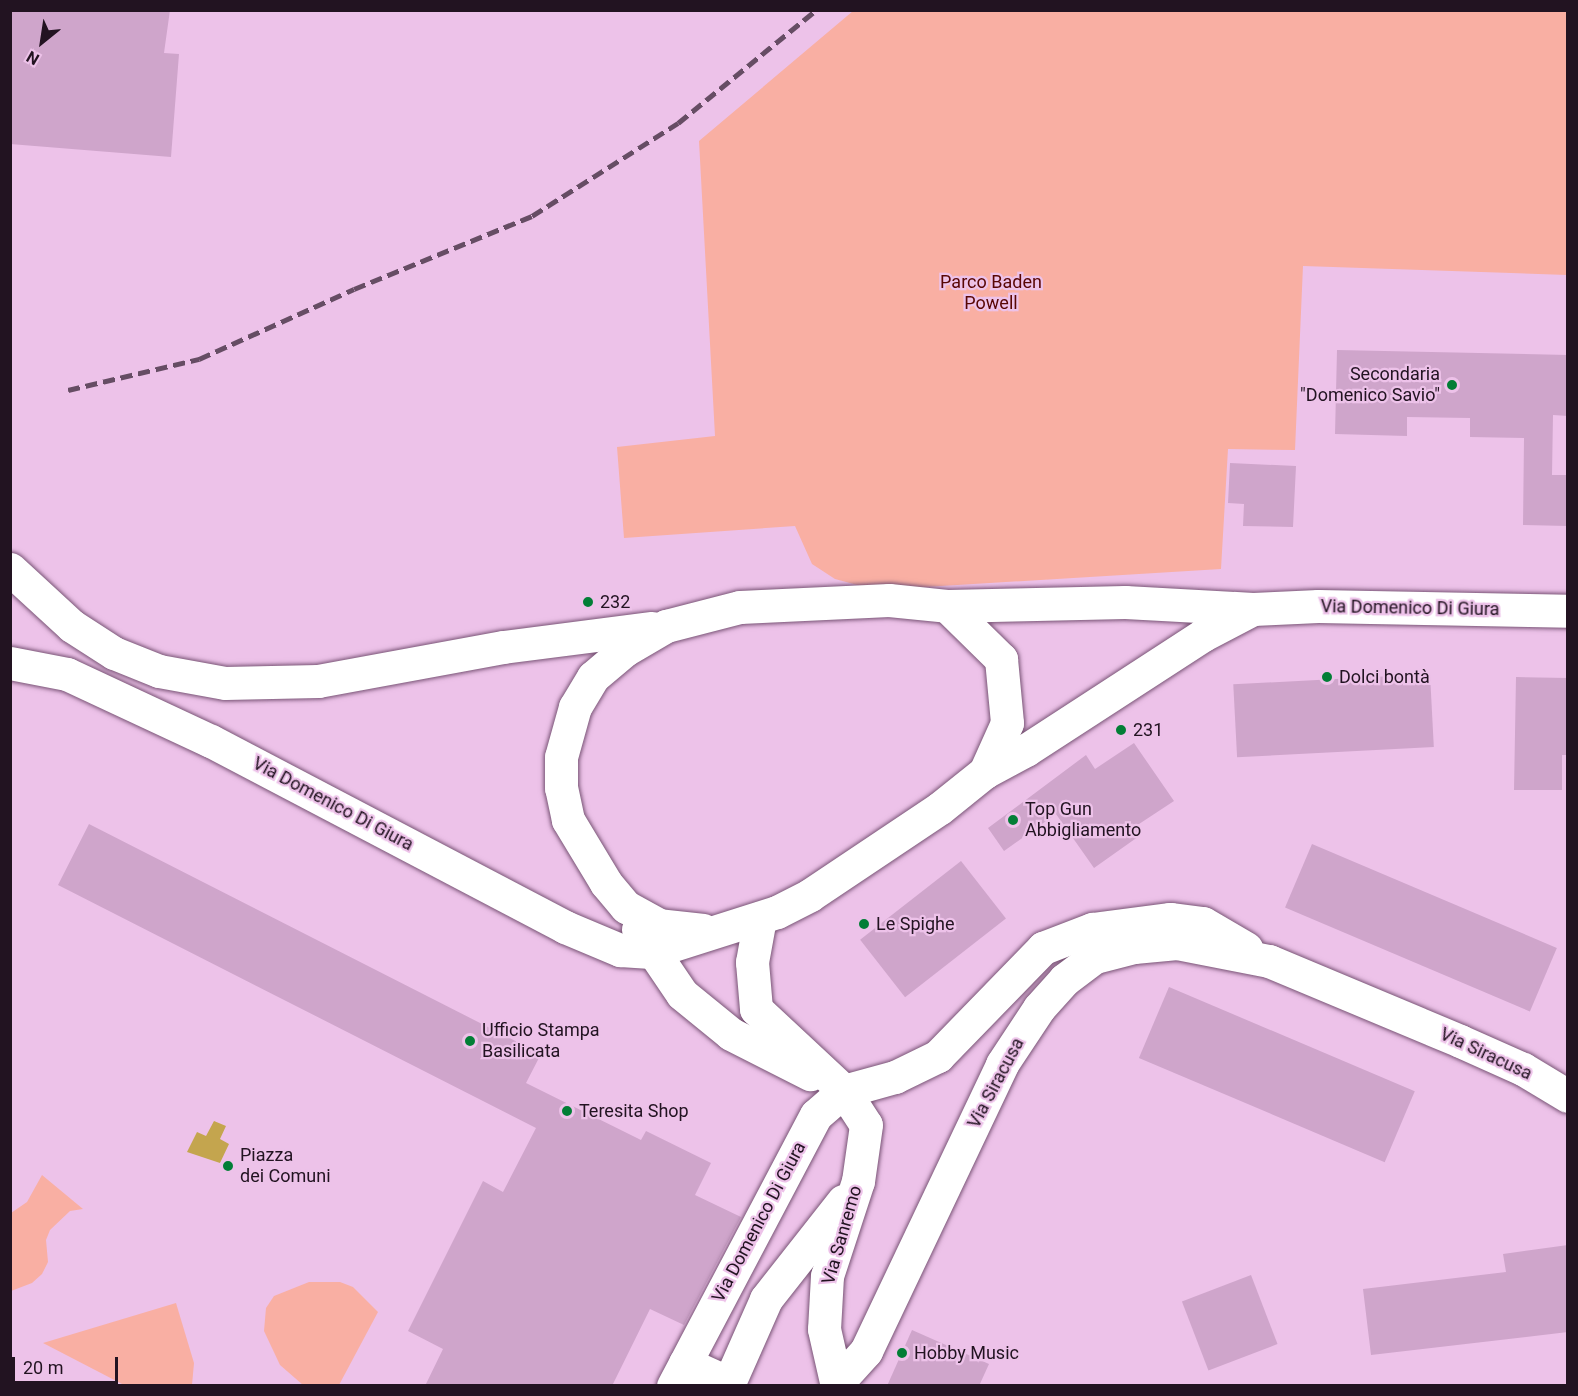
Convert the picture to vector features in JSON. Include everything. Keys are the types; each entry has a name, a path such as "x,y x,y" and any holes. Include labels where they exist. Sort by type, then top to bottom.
{"main road":[{"path":"10,569 72,626 114,653 159,671 225,683 318,681 503,647 666,626"},
{"name":"Via Domenico Di Giura","path":"858,1181 766,1299 729,1383 679,1374 816,1115 844,1091 731,1034 682,994 651,952 626,907 606,883 568,820 561,788 561,757 574,707 593,677 625,650 666,626 740,608 889,600 947,606 1125,602 1252,609 1318,606 1568,611"},
{"name":"Via Domenico Di Giura","path":"947,606 1001,659 1007,723 985,772"},
{"name":"Via Domenico Di Giura","path":"10,663 67,674 220,745 565,927 620,950 651,952 760,918 810,895 940,808 985,772 1026,750 1203,635 1252,609"},
{"name":"Via Domenico Di Giura","path":"626,907 659,925 682,930 720,930"},
{"path":"760,918 752,962 756,1009 844,1091"},
{"name":"Via Siracusa","path":"844,1091 895,1077 938,1056 1043,948 1092,929 1170,919 1203,923 1269,961 1471,1045 1522,1069 1568,1096"},
{"name":"Via Siracusa","path":"837,1384 866,1351 1002,1064 1039,1008 1064,980 1095,957 1145,946 1177,944 1269,961"},
{"name":"Via Sanremo","path":"837,1384 824,1329 827,1276 858,1181 866,1125 844,1091"}],"green space":[{"name":"Parco Baden Powell","path":"853,11 1567,11 1567,275 1303,266 1295,450 1228,449 1221,569 876,590 835,579 812,564 795,526 624,538 617,447 715,436 699,141"},
{"path":"42,1175 83,1209 70,1211 50,1230 46,1240 48,1262 42,1274 32,1283 11,1291 11,1213 27,1202"},
{"path":"309,1282 340,1282 353,1287 378,1312 339,1385 303,1385 280,1365 264,1331 266,1308 274,1296"},
{"path":"176,1303 194,1363 192,1385 124,1385 43,1343"}],"shaded area":[{"path":"214,1121 226,1126 220,1139 229,1144 220,1163 187,1152 197,1132 206,1136"}],"building":[{"path":"10,10 170,10 164,53 179,54 171,157 10,144"},
{"name":"Secondaria \"Domenico Savio\"","path":"1337,350 1568,355 1568,416 1553,415 1552,475 1568,475 1568,526 1523,525 1524,438 1470,437 1470,418 1407,417 1407,436 1335,434"},
{"path":"1230,463 1296,466 1293,527 1243,526 1244,504 1228,503"},
{"path":"1430,674 1434,747 1237,757 1233,684"},
{"path":"1516,677 1568,678 1568,755 1562,755 1562,790 1514,790"},
{"path":"1134,743 1174,801 1136,826 1142,834 1094,868 1056,814 1004,851 988,828 1086,755 1095,769"},
{"path":"89,824 541,1054 526,1083 641,1140 646,1131 711,1163 695,1195 741,1217 684,1325 650,1309 612,1386 425,1386 443,1349 408,1331 483,1181 503,1192 536,1128 58,885"},
{"path":"1312,844 1557,948 1530,1011 1285,908"},
{"path":"961,861 1006,919 905,997 860,940"},
{"path":"1169,987 1415,1091 1385,1162 1139,1058"},
{"path":"1568,1245 1568,1332 1371,1355 1363,1289 1506,1272 1503,1254"},
{"path":"1251,1275 1278,1344 1208,1371 1182,1302"},
{"path":"912,1330 989,1364 979,1386 887,1386"}],"railway":[{"path":"68,390 199,359 354,289 532,216 678,123 816,10"}],"place":[{"name":"Secondaria \"Domenico Savio\"","path":"1452,385"},
{"name":"232","path":"588,602"},
{"name":"Dolci bontà","path":"1327,677"},
{"name":"231","path":"1121,730"},
{"name":"Top Gun Abbigliamento","path":"1013,820"},
{"name":"Le Spighe","path":"864,924"},
{"name":"Ufficio Stampa Basilicata","path":"470,1041"},
{"name":"Teresita Shop","path":"567,1111"},
{"name":"Piazza dei Comuni","path":"228,1166"},
{"name":"Hobby Music","path":"902,1353"}]}
